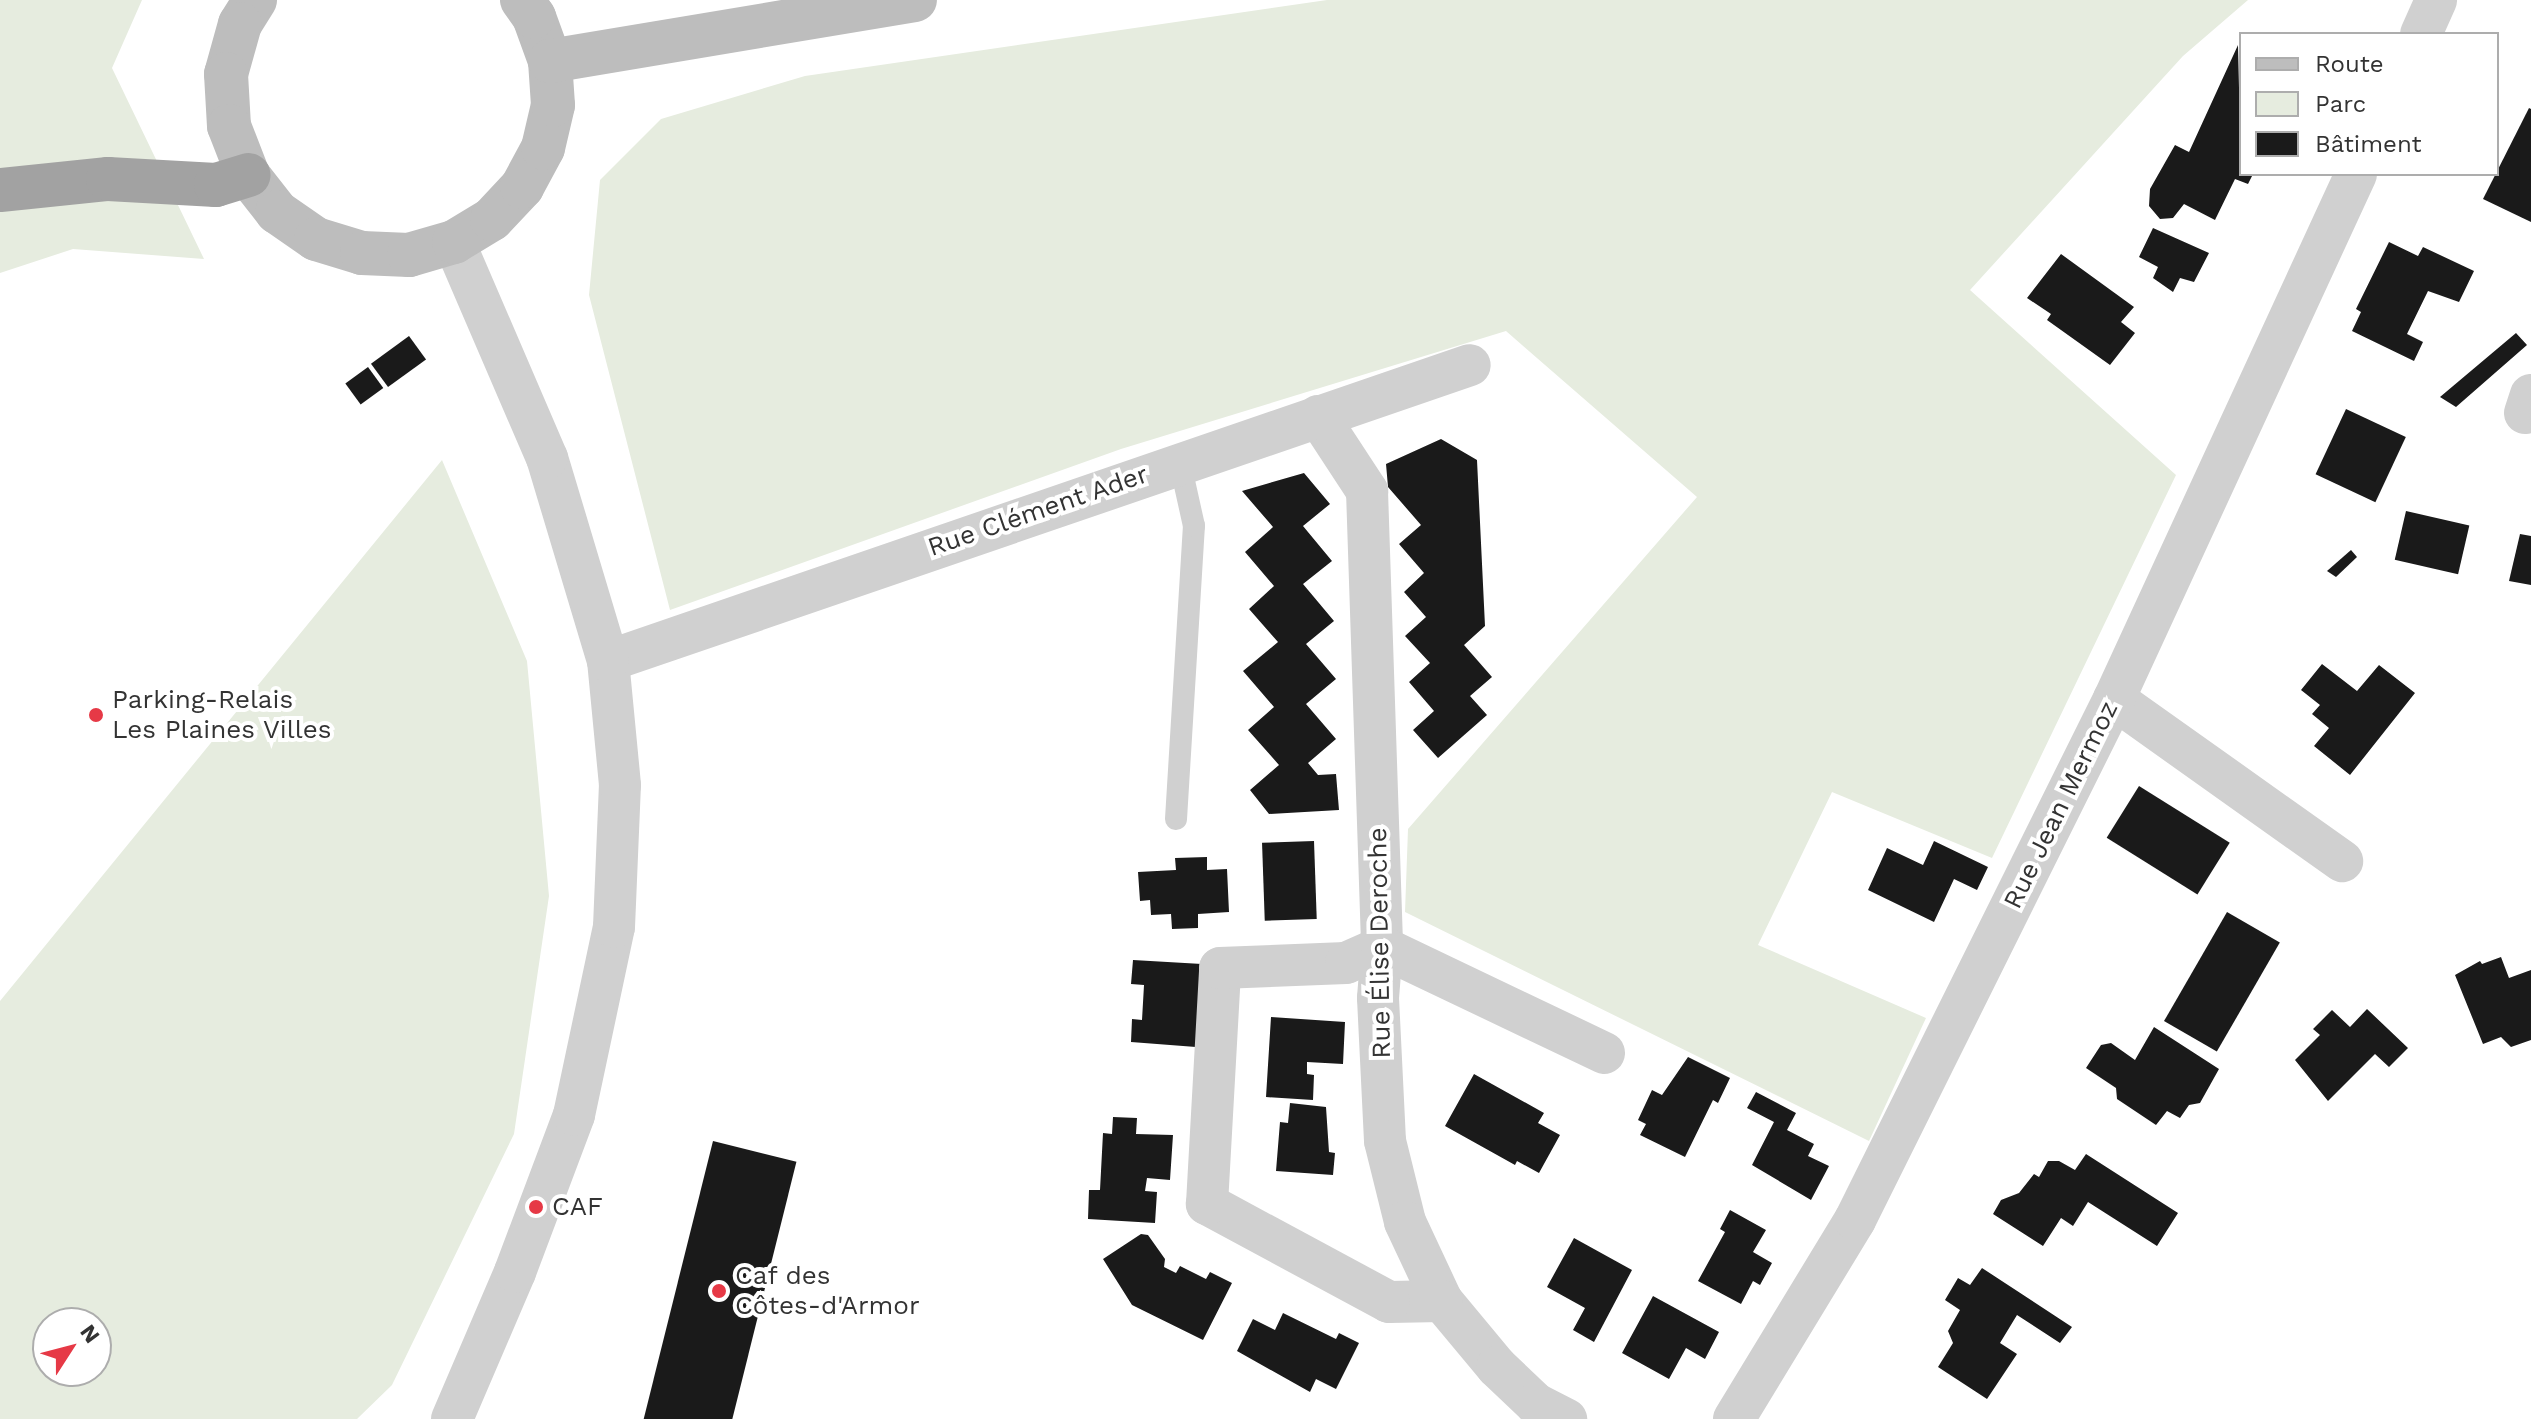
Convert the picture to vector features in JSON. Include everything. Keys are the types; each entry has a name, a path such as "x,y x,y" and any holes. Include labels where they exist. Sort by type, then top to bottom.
{"highway":[{"path":"0,190 108,179 216,185 248,175"}],"main road":[{"path":"255,0 240,24 226,74 229,126 248,175 277,212 316,239 362,253 409,255 454,242 492,219 522,187 543,148 553,105 550,61 534,17 522,0"},
{"path":"550,61 915,0"}],"street":[{"path":"2422,32 2436,0"},
{"name":"Rue Jean Mermoz","path":"1734,1419 1855,1220 2114,699 2355,176"},
{"path":"452,1419 515,1272 574,1115 599,1011 619,868 620,785 608,661 547,458 454,242"},
{"name":"Rue Clément Ader","path":"608,661 1470,365"},
{"name":"Rue Élise Deroche","path":"1318,416 1367,491 1382,947 1378,998 1385,1141 1405,1222 1442,1301 1497,1367 1536,1404 1566,1419"},
{"path":"2114,699 2342,861"},
{"path":"1442,1301 1389,1302 1207,1204 1220,968 1346,963 1382,947 1604,1053"}],"lane":[{"path":"1176,819 1194,526 1180,463"}],"green space":[{"path":"0,0 142,0 112,68 204,259 73,249 0,273"},
{"path":"1327,0 2248,0 2183,56 1970,290 2176,475 1992,858 1832,792 1758,945 1926,1018 1869,1141 1405,912 1408,829 1697,497 1506,331 1121,449 670,610 589,295 600,180 661,119 805,76"},
{"path":"442,460 527,661 549,896 514,1134 392,1385 357,1419 0,1419 0,1001"}],"building":[{"path":"2238,45 2239,176 2252,176 2248,184 2235,179 2215,220 2184,204 2173,218 2160,219 2149,206 2150,189 2175,145 2189,152"},
{"path":"2531,109 2531,222 2483,199 2495,176 2499,176 2499,167"},
{"path":"2153,228 2209,253 2194,282 2180,278 2173,292 2153,278 2158,267 2139,257"},
{"path":"2389,242 2418,256 2423,247 2474,271 2459,302 2428,291 2407,334 2423,342 2414,361 2352,331 2361,312 2356,309"},
{"path":"2061,254 2134,307 2121,322 2135,333 2110,365 2047,320 2051,314 2027,298"},
{"path":"2516,333 2527,345 2456,407 2440,397"},
{"path":"409,336 426,359 388,387 371,364"},
{"path":"368,367 383,388 361,404 345,383"},
{"path":"2346,409 2406,437 2375,502 2316,474"},
{"path":"1441,439 1477,460 1485,626 1464,645 1492,677 1470,696 1487,715 1438,758 1413,730 1434,711 1409,682 1430,663 1405,636 1426,617 1404,592 1424,573 1399,544 1421,525 1388,487 1386,464"},
{"path":"1304,473 1330,504 1303,526 1332,561 1303,584 1334,621 1306,644 1336,679 1306,704 1336,739 1308,763 1318,775 1336,774 1339,810 1269,814 1250,790 1279,765 1248,730 1274,707 1243,671 1278,642 1249,609 1274,586 1245,552 1273,527 1242,491"},
{"path":"2406,511 2469,526 2458,574 2395,560"},
{"path":"2520,534 2531,536 2531,585 2509,581"},
{"path":"2351,550 2357,557 2336,577 2327,571"},
{"path":"2322,664 2357,691 2379,665 2415,693 2350,775 2314,746 2329,728 2312,714 2320,705 2301,690"},
{"path":"2139,786 2230,843 2197,894 2107,838"},
{"path":"1314,841 1317,919 1265,921 1262,843"},
{"path":"1934,841 1988,867 1977,890 1954,879 1934,922 1868,890 1887,848 1923,865"},
{"path":"1207,857 1207,870 1227,869 1229,912 1198,914 1198,928 1172,929 1171,914 1151,915 1150,900 1140,901 1138,872 1176,870 1175,858"},
{"path":"2227,912 2280,942 2217,1052 2164,1021"},
{"path":"2501,957 2509,978 2531,970 2531,1040 2511,1047 2501,1037 2483,1044 2455,975 2480,961 2482,964"},
{"path":"1133,960 1202,964 1196,1047 1131,1042 1132,1019 1142,1020 1144,985 1131,984"},
{"path":"2367,1009 2408,1048 2389,1067 2375,1054 2328,1101 2295,1060 2320,1035 2313,1029 2332,1010 2350,1027"},
{"path":"1271,1017 1345,1022 1343,1064 1307,1062 1307,1074 1314,1075 1313,1100 1266,1097"},
{"path":"2154,1027 2219,1069 2200,1103 2189,1105 2180,1118 2167,1111 2156,1125 2117,1099 2116,1088 2086,1068 2101,1045 2111,1043 2135,1060"},
{"path":"1688,1057 1730,1078 1718,1103 1713,1100 1685,1157 1640,1135 1646,1124 1638,1120 1652,1090 1662,1095"},
{"path":"1474,1074 1544,1113 1538,1123 1560,1135 1539,1173 1517,1161 1515,1165 1445,1126"},
{"path":"1756,1092 1796,1113 1787,1130 1814,1144 1808,1156 1829,1166 1811,1200 1752,1165 1774,1122 1747,1108"},
{"path":"1290,1103 1326,1107 1329,1152 1335,1153 1333,1175 1276,1171 1280,1122 1288,1123"},
{"path":"1113,1117 1137,1118 1136,1134 1173,1135 1170,1180 1147,1178 1145,1191 1157,1192 1155,1223 1088,1219 1089,1190 1100,1190 1103,1133 1112,1134"},
{"name":"Caf des Côtes-d'Armor","path":"713,1141 796,1162 732,1419 644,1419"},
{"path":"2086,1154 2178,1213 2157,1246 2088,1202 2073,1226 2061,1218 2043,1246 1993,1214 2001,1200 2019,1193 2034,1174 2039,1177 2048,1161 2059,1161 2075,1170"},
{"path":"1730,1210 1766,1230 1753,1252 1772,1263 1760,1285 1753,1281 1741,1304 1698,1281 1725,1232 1720,1229"},
{"path":"1141,1234 1148,1235 1165,1259 1164,1267 1176,1273 1180,1266 1206,1279 1210,1272 1232,1283 1203,1340 1132,1305 1103,1259"},
{"path":"1574,1238 1632,1270 1594,1342 1573,1330 1585,1308 1547,1287"},
{"path":"1982,1268 2072,1327 2060,1343 2017,1315 2000,1343 2017,1354 1987,1399 1938,1367 1953,1343 1948,1331 1960,1310 1945,1300 1958,1278 1970,1285"},
{"path":"1653,1296 1719,1332 1705,1359 1686,1348 1669,1379 1622,1353"},
{"path":"1283,1313 1336,1339 1339,1333 1359,1343 1336,1389 1316,1379 1310,1392 1237,1351 1253,1319 1275,1330"}],"place":[{"name":"Parking-Relais Les Plaines Villes","path":"96,715"},
{"name":"CAF","path":"536,1207"},
{"name":"Caf des Côtes-d'Armor","path":"719,1291"}]}
